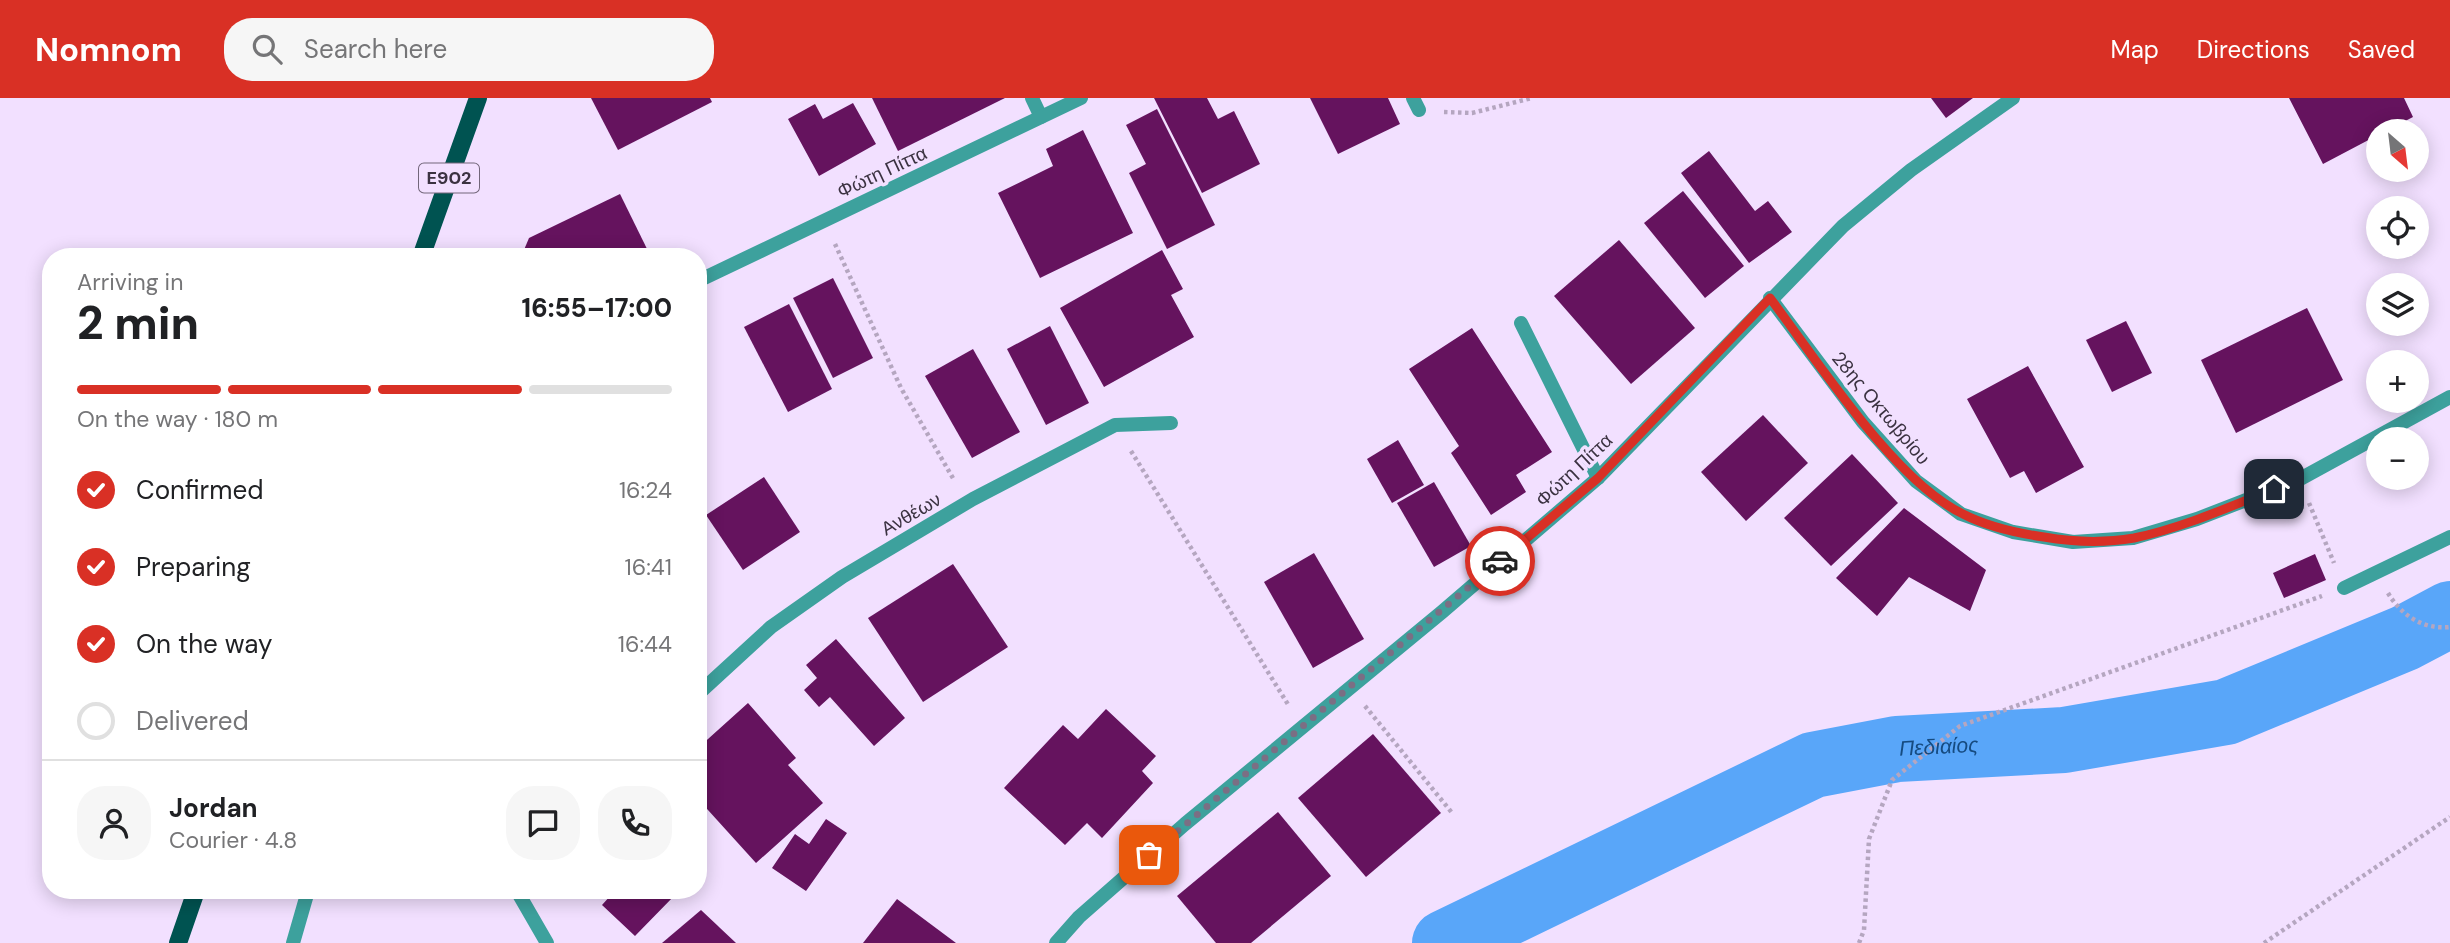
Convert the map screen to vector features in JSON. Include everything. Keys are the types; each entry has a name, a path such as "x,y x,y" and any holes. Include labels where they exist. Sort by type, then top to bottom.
{"main road":[{"name":"E902","path":"424,248 478,98"},
{"path":"178,943 193,899"}],"street":[{"path":"1032,98 1041,117"},
{"name":"Φώτη Πίττα","path":"707,277 1081,98"},
{"name":"Φώτη Πίττα","path":"1056,943 1079,917 1598,478 1770,298 1843,226 1910,170 2012,98"},
{"name":"28ης Οκτωβρίου","path":"1770,298 1863,422 1916,481 1961,514 2012,532 2073,542 2133,538 2197,519 2300,480 2450,397"},
{"path":"1521,323 1598,478"},
{"name":"Ανθέων","path":"707,686 771,627 842,577 967,503 1115,425 1171,423"},
{"path":"2344,588 2450,537"},
{"path":"293,943 306,899"},
{"path":"522,899 547,943"}],"path":[{"path":"1416,104 1472,113 1532,98"},
{"path":"825,221 901,388 967,503"},
{"path":"1115,425 1302,727"},
{"path":"1859,943 1864,930 1869,839 1892,780 1960,726 2344,588 2300,480"},
{"path":"2380,571 2388,593 2409,619 2441,628 2450,627"},
{"path":"1350,688 1453,814"},
{"path":"2264,943 2450,817"}],"building":[{"path":"591,98 710,98 712,102 618,150"},
{"path":"872,98 1005,98 898,151"},
{"path":"1154,98 1207,98 1218,119 1234,111 1260,164 1202,193"},
{"path":"1310,98 1388,98 1400,124 1338,154"},
{"path":"1931,98 1973,98 1946,118"},
{"path":"2289,98 2404,98 2413,117 2366,119 2366,141 2323,164"},
{"path":"853,103 876,144 819,176 788,119 815,104 823,119"},
{"path":"1157,109 1215,225 1167,249 1129,173 1146,164 1126,125"},
{"path":"1083,130 1133,233 1040,278 998,193 1053,166 1046,149"},
{"path":"1709,151 1755,211 1768,201 1792,232 1749,263 1681,173"},
{"path":"1683,191 1744,266 1705,298 1644,223"},
{"path":"620,194 647,248 525,248 529,238"},
{"path":"1619,240 1695,328 1631,384 1554,296"},
{"path":"1162,250 1183,289 1171,295 1194,337 1104,387 1060,308"},
{"path":"833,278 873,358 833,378 793,298"},
{"path":"789,304 832,389 788,412 744,327"},
{"path":"2307,308 2343,380 2236,433 2201,360"},
{"path":"2126,321 2152,373 2112,392 2086,340"},
{"path":"1050,326 1089,403 1046,425 1007,349"},
{"path":"1472,328 1552,452 1516,475 1526,492 1491,515 1451,453 1459,446 1409,369"},
{"path":"973,349 1020,432 972,458 925,376"},
{"path":"2028,366 2084,467 2036,493 2024,471 2010,478 1967,399"},
{"path":"1763,415 1808,463 1746,521 1701,472"},
{"path":"1398,440 1424,485 1392,503 1367,459"},
{"path":"1852,454 1898,503 1831,566 1784,518"},
{"path":"764,477 800,532 743,570 707,514"},
{"path":"1434,482 1471,546 1434,567 1397,503"},
{"path":"1904,508 1986,570 1970,611 1909,577 1877,616 1836,578"},
{"path":"1314,553 1364,639 1313,668 1264,582"},
{"path":"2315,554 2326,580 2284,598 2273,573"},
{"path":"953,564 1008,647 923,702 868,618"},
{"path":"836,639 905,718 874,746 830,697 819,707 804,690 817,678 806,665"},
{"path":"748,703 796,758 788,765 823,803 756,863 707,809 707,740"},
{"path":"1106,709 1156,756 1142,771 1153,783 1102,838 1087,823 1065,845 1004,788 1063,725 1078,739"},
{"path":"1373,734 1441,813 1366,877 1298,798"},
{"path":"1278,812 1331,876 1251,943 1216,943 1177,896"},
{"path":"826,819 847,833 806,891 772,868 795,834 809,844"},
{"path":"607,899 671,899 635,936 602,905"},
{"path":"897,899 956,943 863,943"},
{"path":"701,910 736,943 662,943"}],"waterway":[{"name":"Πεδιαίος","path":"1445,943 1813,765 1897,749 2064,740 2226,712 2405,638 2450,614"}],"way so far":[{"path":"1149,855 1500,561"}],"route":[{"path":"1500,561 1598,478 1770,298 1863,422 1916,481 1961,514 2012,532 2073,542 2133,538 2197,519 2274,489"}]}
